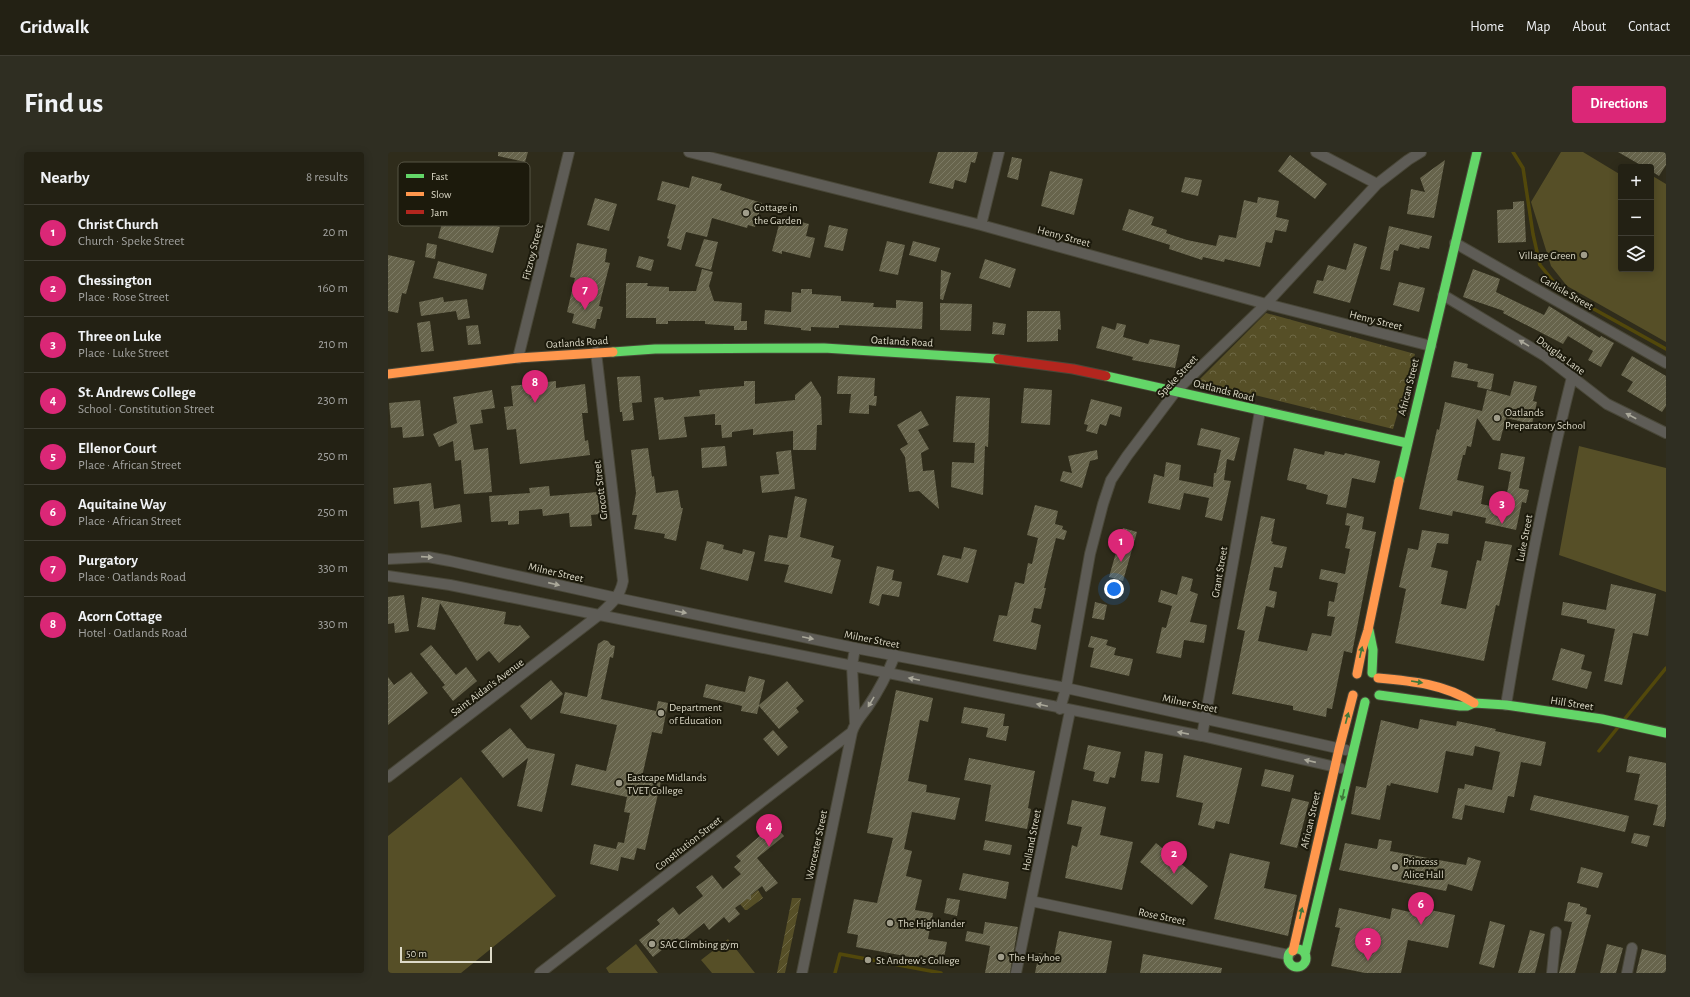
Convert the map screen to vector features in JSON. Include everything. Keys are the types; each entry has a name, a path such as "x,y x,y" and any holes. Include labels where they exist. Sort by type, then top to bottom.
{"street":[{"name":"Fitzroy Street","path":"518,358 569,152"},
{"name":"Henry Street","path":"689,152 981,226 1266,304 1431,346"},
{"path":"981,226 999,152"},
{"path":"1316,152 1377,184"},
{"name":"Speke Street","path":"1065,710 1066,688 1090,554 1111,480 1127,456 1176,391 1266,304 1377,184 1421,152"},
{"name":"African Street","path":"1357,674 1368,630 1407,443 1477,152"},
{"name":"Carlisle Street","path":"1455,243 1666,363"},
{"name":"Douglas Lane","path":"1443,294 1546,356 1607,404 1666,433"},
{"name":"Oatlands Road","path":"388,374 518,358 655,349 824,348 994,358 1073,369 1407,443"},
{"name":"Grocott Street","path":"596,352 624,581 617,598 599,615"},
{"name":"Luke Street","path":"1506,705 1520,620 1552,457 1572,377"},
{"name":"Grant Street","path":"1202,736 1260,411"},
{"name":"Milner Street","path":"388,559 428,557 450,561 855,648 1066,688 1352,751"},
{"path":"388,576 450,585 1065,710 1202,736 1348,769"},
{"name":"Saint Aidan's Avenue","path":"388,777 599,615"},
{"name":"African Street","path":"1368,630 1373,650 1375,675"},
{"name":"Worcester Street","path":"802,973 853,727 852,666 855,648"},
{"name":"Worcester Street","path":"853,727 867,708 888,673 895,655"},
{"path":"1367,671 1375,675 1381,685 1379,696 1375,700 1365,702 1360,701 1351,689 1357,674 1367,671"},
{"name":"Hill Street","path":"1375,675 1441,687 1459,694 1474,703"},
{"name":"African Street","path":"1289,973 1290,956 1335,767 1351,689"},
{"name":"Hill Street","path":"1379,696 1460,706 1467,706 1474,703 1506,705 1602,719 1666,733"},
{"path":"1306,954 1299,949 1290,956 1296,968 1302,969 1306,962 1306,954 1352,751 1365,702"},
{"name":"Holland Street","path":"1016,973 1031,901 1065,710"},
{"name":"Constitution Street","path":"540,973 853,727"},
{"name":"Rose Street","path":"1031,901 1290,956"},
{"path":"1552,973 1556,932"},
{"path":"1627,973 1632,948"}],"green space":[{"name":"Village Green","path":"1561,152 1583,152 1618,173 1618,272 1654,272 1654,177 1666,184 1666,342 1567,286 1551,266 1531,202"},
{"path":"1266,313 1415,354 1393,429 1198,381"},
{"path":"1579,446 1666,468 1666,592 1559,555"},
{"path":"461,777 556,896 461,973 388,973 388,836"},
{"path":"758,890 763,898 745,910 740,904"},
{"path":"792,898 801,898 785,973 777,973"},
{"path":"728,939 755,973 712,973 701,960"},
{"path":"636,944 658,973 609,973 606,968"}],"building":[{"path":"498,152 528,152 525,162 498,156"},
{"path":"938,152 978,152 975,163 971,162 966,183 955,180 953,189 929,183"},
{"path":"1618,152 1666,152 1666,165 1659,176 1654,173 1654,164 1639,164"},
{"path":"1290,155 1327,184 1315,199 1278,171"},
{"path":"1012,157 1022,159 1018,180 1007,177"},
{"path":"1445,160 1434,218 1407,214 1411,189 1425,192 1420,178"},
{"path":"1050,171 1083,179 1074,215 1041,206"},
{"path":"692,176 722,184 720,190 762,203 755,227 748,225 747,228 712,218 707,237 686,232 681,250 667,246 669,239 667,238 676,205 657,200 662,181 689,188"},
{"path":"1185,177 1202,180 1198,196 1181,192"},
{"path":"1258,197 1279,201 1276,217 1289,220 1286,232 1275,230 1272,243 1266,242 1260,267 1225,259 1224,262 1203,257 1202,260 1169,249 1170,245 1122,230 1129,209 1154,217 1151,225 1167,230 1166,233 1187,240 1216,246 1219,235 1236,238 1244,200 1257,203"},
{"path":"595,198 617,204 609,231 587,225"},
{"path":"1524,201 1526,242 1498,243 1497,210 1513,209 1513,202"},
{"path":"781,217 809,224 806,236 815,238 810,258 782,251 782,254 772,251"},
{"path":"829,225 848,229 843,251 824,247"},
{"path":"441,226 500,227 493,253 438,238"},
{"path":"1389,226 1432,236 1429,249 1420,247 1419,249 1400,244 1398,251 1394,250 1390,271 1380,269"},
{"path":"704,239 718,242 711,270 695,266"},
{"path":"887,241 905,245 898,275 879,271"},
{"path":"913,241 940,248 936,262 909,255"},
{"path":"427,243 437,245 435,259 425,257"},
{"path":"577,243 607,249 605,262 610,263 599,306 603,307 600,319 597,319 595,329 572,323 574,314 567,312 575,278 570,277"},
{"path":"1354,243 1367,247 1350,303 1313,293 1317,280 1323,281 1328,265 1346,270"},
{"path":"388,255 415,261 406,294 402,293 398,313 388,311"},
{"path":"639,256 654,260 651,271 636,267"},
{"path":"985,259 1016,269 1010,288 979,278"},
{"path":"438,261 487,274 483,290 433,278"},
{"path":"702,269 713,272 709,286 714,301 742,303 741,321 747,321 747,330 734,330 734,326 705,324 705,321 668,321 668,324 656,324 656,318 626,318 626,283 648,283 647,286 669,287 669,291 696,291"},
{"path":"1473,269 1500,279 1496,292 1544,315 1549,306 1600,338 1601,336 1614,343 1601,367 1588,360 1593,351 1568,336 1563,344 1503,313 1504,311 1463,297"},
{"path":"941,270 951,273 943,300 940,299"},
{"path":"1399,282 1425,288 1419,312 1393,305"},
{"path":"801,289 812,289 812,294 841,296 841,301 874,303 873,307 896,308 896,300 923,302 922,329 839,325 839,328 811,327 811,331 801,330 801,328 764,324 765,310 791,312 792,292 801,293"},
{"path":"443,297 444,302 467,299 470,318 458,320 456,311 421,316 419,302"},
{"path":"940,303 972,304 971,331 940,330"},
{"path":"1027,311 1060,311 1061,330 1058,329 1058,341 1027,342"},
{"path":"430,321 434,351 421,352 417,323"},
{"path":"993,322 1006,324 1004,335 992,334"},
{"path":"1117,323 1126,325 1123,337 1148,344 1150,339 1180,345 1175,368 1132,360 1133,357 1096,348 1102,326 1115,330"},
{"path":"478,325 481,344 468,345 466,326"},
{"path":"1632,356 1666,376 1666,406 1662,412 1627,391 1633,382 1621,375"},
{"path":"1454,361 1468,364 1467,368 1494,374 1491,390 1477,387 1478,382 1451,377"},
{"path":"640,376 642,402 632,403 634,420 623,421 622,412 620,412 617,377"},
{"path":"838,376 875,378 874,396 877,396 876,406 869,405 869,414 849,413 851,394 837,394"},
{"path":"556,381 556,388 585,384 588,413 582,413 585,441 588,440 590,455 520,464 516,429 507,430 504,407 513,406 511,386"},
{"path":"744,381 755,381 755,404 795,400 795,395 811,381 821,397 822,425 817,425 816,450 793,450 793,431 753,435 753,429 732,432 732,437 722,438 721,425 715,425 715,414 684,417 687,437 659,440 654,398 663,397 664,400 700,396 699,390 744,386"},
{"path":"1514,381 1537,386 1533,401 1537,402 1532,424 1506,418 1500,441 1493,440 1477,418 1471,447 1467,446 1465,455 1463,455 1457,480 1484,486 1481,504 1504,509 1511,472 1498,469 1501,453 1525,457 1519,488 1529,490 1526,503 1522,502 1516,530 1485,523 1486,518 1453,511 1452,516 1419,509 1437,429 1439,430 1445,402 1482,411 1487,390 1510,396"},
{"path":"1024,388 1052,390 1050,425 1021,423"},
{"path":"492,390 495,408 481,410 483,423 470,425 474,450 488,448 492,492 464,494 461,460 455,461 453,441 439,447 433,434 457,423 453,397"},
{"path":"956,396 990,398 988,447 985,446 983,495 951,487 952,462 974,463 975,443 953,442"},
{"path":"1091,399 1122,407 1120,417 1110,414 1106,426 1100,424 1097,434 1086,431 1088,425 1084,424"},
{"path":"420,400 424,436 403,438 402,427 391,428 389,403"},
{"path":"921,411 929,425 918,430 929,449 921,453 923,471 934,470 939,509 919,491 909,492 905,457 900,449 908,444 897,425"},
{"path":"1201,428 1240,438 1234,461 1227,459 1224,480 1231,481 1222,521 1205,517 1209,498 1184,493 1180,510 1148,503 1154,474 1164,477 1166,462 1181,465 1179,480 1213,487 1214,473 1216,473 1221,450 1197,445"},
{"path":"725,446 727,466 702,468 701,448"},
{"path":"648,448 656,493 678,490 681,508 683,508 676,541 664,538 665,534 634,529 637,515 632,515 636,493 631,450"},
{"path":"1294,448 1324,455 1325,451 1344,455 1345,453 1380,461 1375,483 1352,478 1346,508 1326,504 1328,495 1306,489 1307,485 1287,480"},
{"path":"791,450 795,489 762,493 760,476 779,474 776,452"},
{"path":"1097,450 1098,459 1090,461 1082,488 1060,481 1063,471 1072,473 1068,456"},
{"path":"431,483 434,509 460,504 462,522 421,528 419,501 394,504 393,488"},
{"path":"549,486 550,496 598,492 600,514 591,515 592,526 570,527 569,513 543,516 542,509 519,511 519,524 508,525 508,521 491,522 489,496 530,493 529,488"},
{"path":"795,496 807,499 800,537 834,546 831,557 841,560 832,594 784,582 789,565 764,561 769,535 787,538"},
{"path":"1035,505 1058,511 1055,524 1063,526 1062,529 1067,531 1064,540 1056,538 1044,588 1046,588 1041,609 1034,608 1031,622 1041,625 1036,650 993,641 999,615 1007,616 1015,582 1024,584 1028,563 1032,564 1038,538 1027,535"},
{"path":"1347,513 1364,517 1362,529 1376,532 1352,653 1344,651 1332,709 1327,708 1326,717 1293,710 1293,706 1232,694 1245,631 1237,629 1261,516 1275,519 1271,541 1273,542 1272,544 1287,547 1282,568 1274,567 1269,590 1277,592 1274,608 1266,606 1258,641 1307,651 1312,633 1331,636 1335,617 1327,616 1329,601 1334,602 1338,583 1319,579 1321,569 1345,574 1350,549 1345,548 1350,526 1345,525"},
{"path":"1123,528 1137,532 1123,581 1109,577"},
{"path":"1422,530 1449,534 1448,544 1437,543 1431,567 1448,571 1441,604 1466,609 1477,560 1481,561 1485,541 1512,545 1499,606 1496,605 1484,661 1395,643 1406,589 1399,587 1408,548 1418,550"},
{"path":"707,541 724,545 723,549 742,554 743,549 755,552 748,581 700,569"},
{"path":"964,547 977,550 968,583 937,575 943,555 961,559"},
{"path":"877,566 894,570 892,580 902,582 899,597 882,594 879,606 869,603"},
{"path":"1182,576 1193,579 1190,591 1198,594 1190,622 1207,625 1204,643 1184,640 1181,658 1156,653 1162,627 1166,628 1172,606 1158,602 1161,590 1177,595"},
{"path":"1611,584 1656,594 1648,636 1633,633 1622,685 1604,681 1615,629 1587,623 1587,620 1561,615 1563,602 1606,610"},
{"path":"404,595 409,631 395,633 394,623 388,624 388,597"},
{"path":"422,597 506,612 504,624 520,625 530,637 499,663 489,651 477,661 440,603 435,630 417,627"},
{"path":"1095,602 1107,605 1104,620 1092,618"},
{"path":"1091,636 1108,640 1106,645 1116,648 1114,655 1133,659 1129,676 1090,667 1094,648 1088,647"},
{"path":"604,640 615,646 613,658 610,657 601,699 656,711 658,701 668,703 662,734 652,732 642,777 661,781 645,850 637,848 634,860 621,857 618,871 590,864 594,844 616,849 618,842 624,843 630,813 624,812 627,797 571,785 576,764 606,771 617,725 560,713 565,692 587,697 598,644"},
{"path":"431,645 456,675 466,667 477,681 453,701 442,687 445,685 420,654"},
{"path":"1561,648 1585,655 1581,669 1592,672 1587,689 1552,680"},
{"path":"411,672 428,693 388,725 388,677 394,685"},
{"path":"749,676 765,680 759,705 787,681 804,701 796,708 799,712 779,729 759,706 757,714 741,711 742,706 703,697 706,684 745,692"},
{"path":"551,680 563,694 531,720 520,706"},
{"path":"896,690 933,698 928,722 920,720 908,781 927,785 926,792 960,798 955,820 912,812 904,849 912,851 906,876 922,880 915,910 933,913 928,939 947,942 943,963 856,947 858,935 847,933 854,899 877,903 893,838 867,833"},
{"path":"964,707 1005,714 1003,726 1009,726 1006,741 986,737 988,728 961,723"},
{"path":"1420,719 1456,726 1457,721 1546,742 1541,766 1521,762 1514,797 1508,796 1504,813 1465,805 1462,820 1452,818 1458,788 1464,789 1465,784 1492,790 1500,752 1475,746 1473,756 1446,751 1438,793 1391,783 1390,786 1387,785 1380,820 1351,814 1356,786 1366,788 1381,720 1418,729"},
{"path":"510,728 527,748 555,754 542,812 517,806 528,758 503,778 481,751"},
{"path":"773,730 788,747 778,756 763,739"},
{"path":"1088,745 1121,752 1115,778 1110,777 1108,784 1093,781 1095,772 1083,769"},
{"path":"1145,751 1163,754 1159,783 1141,781"},
{"path":"1184,755 1242,768 1229,824 1216,821 1214,829 1198,825 1203,803 1176,797"},
{"path":"1629,756 1666,763 1666,818 1664,827 1653,825 1658,805 1634,800 1640,774 1626,772"},
{"path":"969,758 1035,771 1028,808 1031,809 1027,829 985,821 991,785 964,780"},
{"path":"1265,769 1294,775 1290,792 1261,786"},
{"path":"1534,795 1629,816 1625,832 1530,810"},
{"path":"1292,798 1309,802 1297,848 1280,844"},
{"path":"1072,800 1106,807 1100,835 1133,842 1122,890 1065,878 1072,845 1077,847 1082,827 1067,824"},
{"path":"774,824 784,836 757,858 778,883 766,892 762,886 751,895 751,900 747,899 735,908 740,914 729,923 724,917 709,930 704,923 682,941 677,938 653,957 639,940 660,924 657,920 673,907 679,915 703,896 696,887 712,875 723,889 741,874 734,867 741,861 736,856"},
{"path":"1634,833 1650,836 1647,847 1631,843"},
{"name":"Princess Alice Hall","path":"1379,839 1392,841 1390,851 1466,865 1468,857 1481,861 1472,891 1448,884 1446,891 1339,870 1345,843 1377,849"},
{"path":"985,840 1012,845 1010,855 983,850"},
{"path":"1156,843 1208,886 1192,905 1140,862"},
{"path":"1230,853 1270,862 1264,888 1297,895 1288,936 1214,919"},
{"path":"1581,867 1603,873 1598,888 1577,883"},
{"path":"963,873 1009,882 1006,899 959,890"},
{"path":"947,898 960,900 957,916 944,913"},
{"path":"1568,902 1580,904 1580,906 1587,908 1586,914 1591,915 1575,973 1559,973 1572,922 1564,921"},
{"path":"1411,906 1455,915 1448,948 1408,940 1401,973 1365,973 1331,966 1340,928 1335,927 1339,908 1390,919 1392,908 1410,912"},
{"path":"1490,921 1505,925 1494,968 1479,964"},
{"name":"The Hayhoe","path":"985,922 1018,927 1010,973 985,973 990,946 965,941 967,931 983,934"},
{"path":"1530,930 1545,934 1535,973 1518,973"},
{"path":"1059,931 1112,941 1106,973 1035,973 1039,953 1054,956"},
{"path":"1607,944 1623,948 1616,973 1600,973"},
{"path":"1642,949 1666,955 1666,973 1636,973"},
{"path":"1143,954 1222,968 1221,973 1140,973"}],"waterway":[{"path":"1513,152 1523,168 1533,234 1540,265 1558,287 1592,308 1666,349"},
{"path":"1623,721 1666,668"},
{"path":"1599,751 1619,726"},
{"path":"835,973 840,954 941,973"}],"traffic: fast":[{"path":"1399,481 1477,152"},
{"path":"613,352 655,349 824,348 998,359"},
{"path":"1106,376 1407,443"},
{"path":"1369,630 1373,650 1372,673"},
{"path":"1379,695 1460,706 1467,706 1474,703 1506,705 1602,719 1666,733"},
{"path":"1305,954 1365,702"},
{"path":"1297,949 1301,950 1305,954 1306,958 1305,962 1301,966 1297,967 1293,966 1289,962 1288,958 1289,954 1293,950 1297,949"}],"traffic: slow":[{"path":"388,374 518,358 613,352"},
{"path":"1357,674 1362,649 1368,630 1399,481"},
{"path":"1378,678 1428,684 1452,692 1474,703"},
{"path":"1293,951 1339,749 1353,695"}],"traffic: jam":[{"path":"998,359 1073,369 1106,376"}],"place":[{"name":"Cottage in the Garden","path":"746,213"},
{"name":"Village Green","path":"1584,255"},
{"name":"Purgatory","path":"585,310"},
{"name":"Acorn Cottage","path":"535,403"},
{"name":"Oatlands Preparatory School","path":"1497,418"},
{"name":"Three on Luke","path":"1502,524"},
{"name":"Christ Church","path":"1121,562"},
{"name":"Department of Education","path":"661,713"},
{"name":"Eastcape Midlands TVET College","path":"619,783"},
{"name":"St. Andrews College","path":"769,847"},
{"name":"Princess Alice Hall","path":"1395,867"},
{"name":"Chessington","path":"1174,874"},
{"name":"The Highlander","path":"890,923"},
{"name":"Aquitaine Way","path":"1421,925"},
{"name":"SAC Climbing gym","path":"652,944"},
{"name":"The Hayhoe","path":"1001,957"},
{"name":"St Andrew's College","path":"868,960"},
{"name":"Ellenor Court","path":"1368,961"}]}
